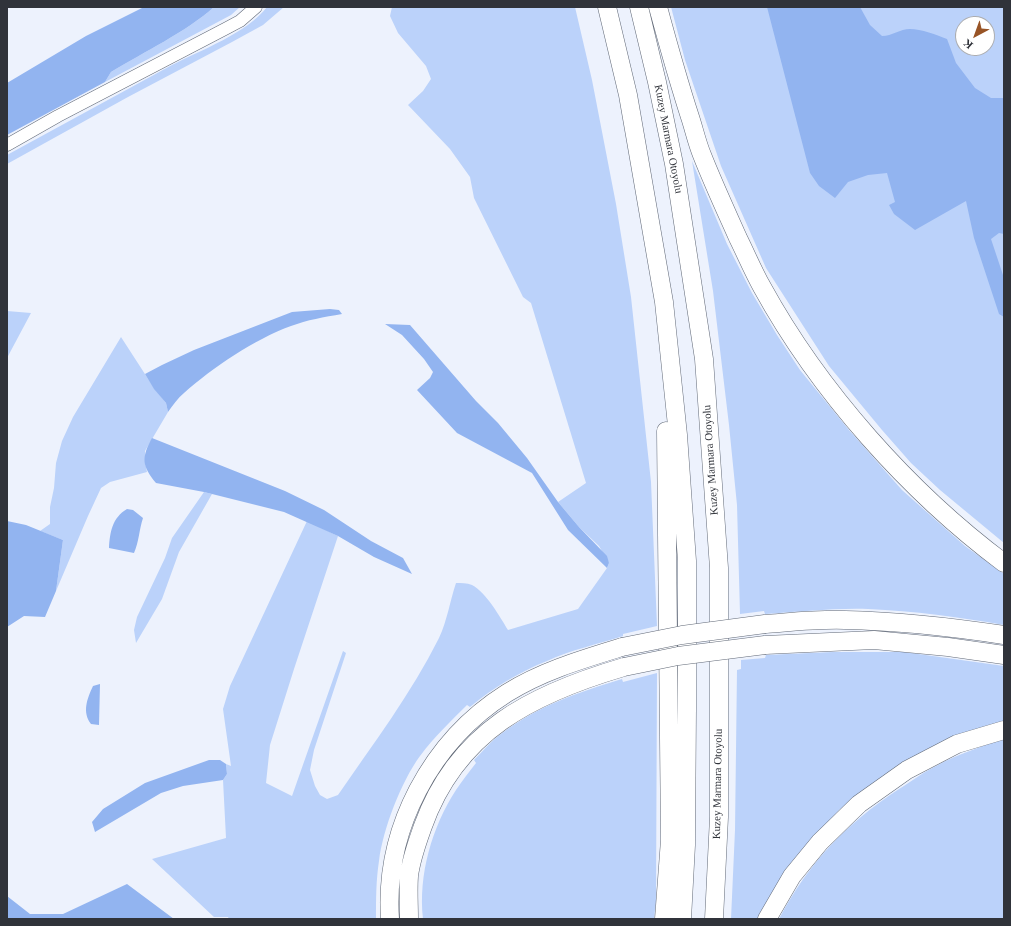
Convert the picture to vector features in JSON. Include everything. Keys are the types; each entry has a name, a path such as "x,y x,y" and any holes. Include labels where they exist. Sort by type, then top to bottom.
{"highway":[{"path":"607,7 628,95 664,302 678,435 687,561 688,708 686,845 682,919"},
{"name":"Kuzey Marmara Otoyolu","path":"639,7 657,82 674,164 704,359 719,568 719,818 714,919"},
{"path":"658,7 677,76 702,154 726,211 758,280 787,329 848,413 877,446 931,502 960,528 1004,563"},
{"path":"664,302 670,833 664,919"},
{"path":"390,919 390,882 394,854 402,827 425,775 444,749 475,716 507,693 527,682 557,669 622,647 682,635 766,624 844,620 873,621 945,626 1004,635"},
{"path":"409,919 409,877 415,847 427,813 439,789 462,758 485,734 518,710 543,696 569,685 624,667 678,656 765,645 874,640 948,646 1004,655"},
{"path":"767,919 792,876 820,842 859,804 907,770 957,744 1004,730"}],"street":[{"path":"7,145 58,116 240,21 256,7"}],"shaded area":[{"path":"144,7 214,7 191,25 111,72 105,82 7,135 7,83 86,36"},
{"path":"214,7 240,7 231,15 105,82 111,72 191,25"},
{"path":"267,7 284,7 263,25 7,164 7,155 172,65 236,33 248,25"},
{"path":"392,7 575,7 592,80 616,204 631,297 651,482 657,626 623,634 623,636 565,654 526,670 497,687 470,707 467,705 443,729 425,749 413,767 394,806 381,848 376,890 376,919 229,919 228,917 214,917 152,859 226,838 223,780 227,774 226,764 231,766 223,709 230,686 307,521 338,536 270,745 266,783 292,796 343,651 346,653 314,750 310,770 315,786 320,795 327,799 338,795 391,718 428,659 442,631 456,583 470,584 477,588 492,605 508,630 578,609 609,563 599,546 579,527 558,502 586,483 531,303 523,297 474,198 470,177 450,149 408,105 423,91 431,79 426,66 398,33 390,16"},
{"path":"671,7 1004,7 1004,543 940,490 911,463 829,366 766,268 721,166 685,60"},
{"path":"767,7 860,7 870,25 882,36 903,30 914,29 943,37 947,39 956,63 975,88 991,98 1004,98 1004,234 999,233 991,239 1004,278 1004,317 999,314 974,238 966,201 915,230 894,214 889,205 895,202 887,173 868,175 848,182 835,198 819,186 810,173"},
{"path":"692,161 727,244 752,293 800,370 849,430 902,490 965,546 1004,574 1004,625 970,619 902,611 868,609 765,614 764,611 740,614 737,505 729,425 713,291"},
{"path":"330,309 339,310 342,314 297,324 263,338 234,355 195,383 180,397 168,412 166,403 154,389 145,374 194,350 292,312"},
{"path":"7,311 31,313 7,358"},
{"path":"385,324 410,325 476,401 498,423 527,458 558,502 579,527 607,556 609,563 607,568 568,530 532,473 457,433 417,390 430,378 433,372 424,359 402,335"},
{"path":"121,337 154,388 166,403 168,412 145,451 147,472 110,482 101,488 56,591 63,540 40,531 50,524 50,507 54,488 56,463 62,441 73,417"},
{"path":"152,438 285,491 324,510 371,541 403,558 412,574 374,557 338,536 284,512 204,492 156,483 148,472 145,462 146,451"},
{"path":"204,492 212,494 179,552 162,599 136,643 134,630 137,617 165,558 172,538"},
{"path":"127,509 133,510 143,518 134,553 109,548 110,536 115,521"},
{"path":"7,521 26,525 63,540 56,591 45,617 24,616 7,627"},
{"path":"833,652 904,652 1004,666 1004,721 985,726 870,786 839,810 794,859 777,884 758,919 731,919 735,830 737,670 741,669 741,660 765,658 766,655"},
{"path":"657,673 656,901 654,919 423,919 422,902 425,869 434,835 447,804 476,763 474,760 490,743 529,715 559,701 622,679 623,682"},
{"path":"100,684 99,725 91,724 88,719 86,705 93,686"},
{"path":"1000,739 1004,739 1004,919 779,919 791,898 816,862 846,830 862,816 880,802 933,767"},
{"path":"209,760 220,760 226,764 227,774 223,780 183,786 161,793 95,832 92,822 103,809 145,783"},
{"path":"127,884 174,919 7,919 7,896 30,914 63,914"}]}
